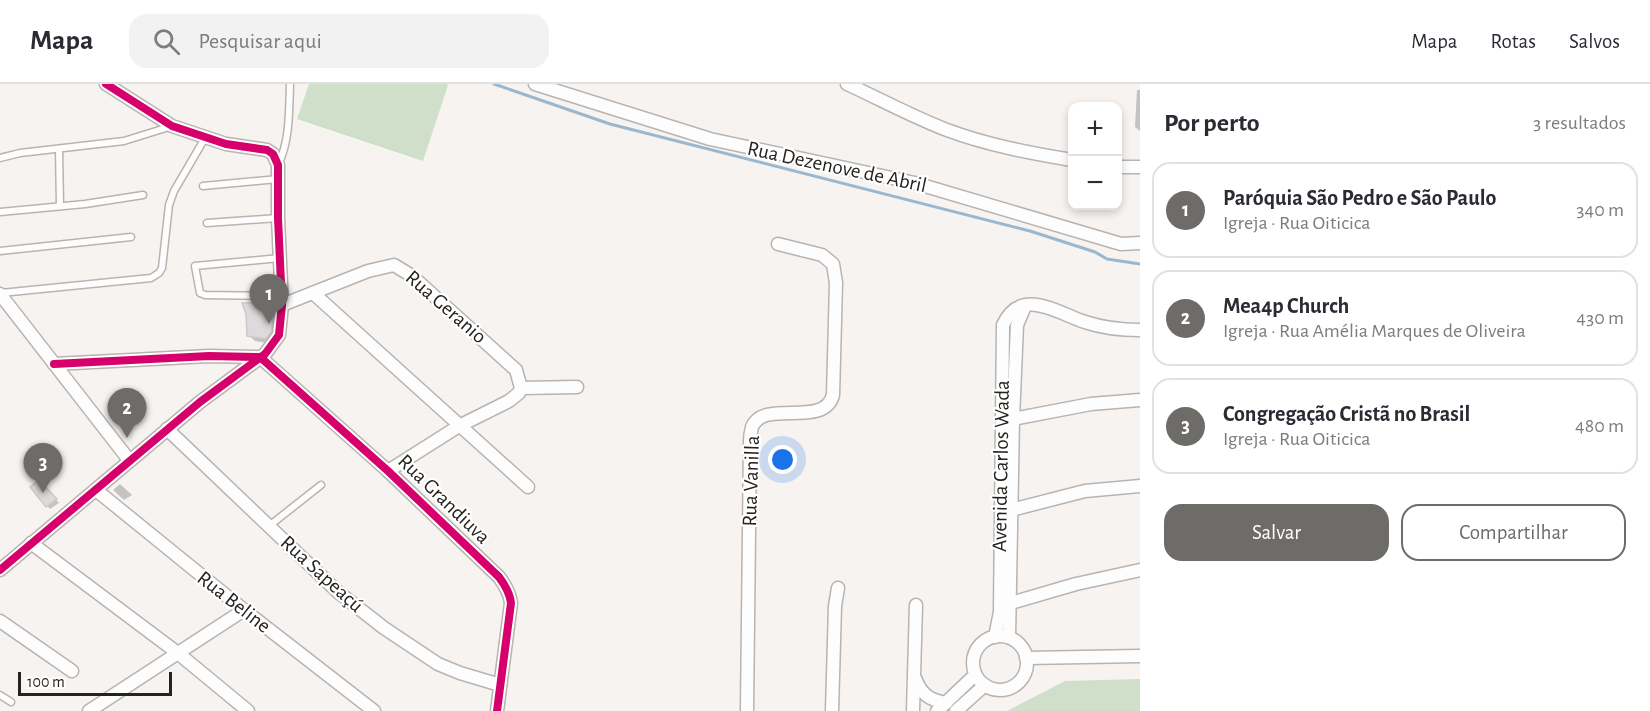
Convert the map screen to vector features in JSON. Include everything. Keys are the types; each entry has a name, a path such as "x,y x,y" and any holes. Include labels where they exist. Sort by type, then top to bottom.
{"street":[{"name":"Rua Dezenove de Abril","path":"535,84 710,139 915,183 1120,244 1140,243"},
{"path":"847,84 945,130 986,143 1068,159"},
{"path":"0,570 129,460 230,378 260,357 271,347 279,334 282,301 278,165 273,154 267,150 226,144 172,126 112,85"},
{"path":"1122,167 1140,166"},
{"name":"Rua Vanilla","path":"747,711 752,426 758,420 775,414 815,411 829,405 833,394 836,283 833,264 822,255 778,244"},
{"name":"Rua Geranio","path":"282,301 313,293 368,270 384,266 400,267 513,365 519,375 521,388"},
{"path":"0,293 129,460"},
{"path":"313,293 528,487"},
{"name":"Avenida Carlos Wada","path":"995,637 1000,612 1003,325 1011,322 1025,306 1040,304 1104,327 1140,330"},
{"name":"Avenida Carlos Wada","path":"1010,637 1013,419 1011,322"},
{"path":"54,364 209,356 260,357"},
{"name":"Rua Grandiuva","path":"260,357 388,471 499,577 507,590 511,603 497,711"},
{"path":"388,471 459,426 509,401 519,393 521,388 577,387"},
{"path":"1013,419 1091,404 1140,400"},
{"name":"Rua Sapeaçú","path":"167,429 338,592 415,650 438,664 500,685"},
{"path":"1011,510 1085,491 1140,486"},
{"name":"Rua Beline","path":"96,490 244,610 374,711"},
{"path":"31,543 179,654 248,711"},
{"path":"1011,603 1076,584 1140,570"},
{"path":"832,711 835,606 838,588"},
{"path":"913,711 916,605"},
{"path":"89,711 244,610"},
{"path":"0,621 72,671"},
{"path":"995,637 1010,637 1018,642 1026,658 1023,676 1017,683 1001,689 985,685 975,675 973,664 977,648 983,641 995,637"},
{"path":"1026,658 1140,656"},
{"path":"946,708 975,675"},
{"path":"914,677 926,697 946,708"},
{"path":"946,708 985,685"}],"lane":[{"path":"278,165 284,154 286,142 290,84"},
{"path":"0,158 20,153 124,141 172,126"},
{"path":"0,293 151,278 159,273 163,263 169,205 178,184 205,138"},
{"path":"59,148 60,206"},
{"path":"203,186 278,179"},
{"path":"0,212 143,195"},
{"path":"207,223 278,218"},
{"path":"0,251 131,237"},
{"path":"280,258 195,266 200,293 205,296 282,301"},
{"path":"269,526 321,485"},
{"path":"0,695 11,702"}],"green space":[{"path":"309,84 448,85 423,161 297,119"},
{"path":"1140,679 1140,711 1007,711 1065,681"}],"building":[{"path":"274,302 271,332 266,339 247,336 246,314 242,303"},
{"path":"39,480 57,499 46,507 30,487"}],"waterway":[{"path":"494,84 610,124 1030,231 1095,252 1107,259 1140,264"}],"cycle path":[{"path":"0,570 200,402 265,354 279,335 282,305 278,165 273,154 267,150 226,144 172,126 106,84"},
{"path":"54,364 209,356 260,357 388,471 499,577 508,592 511,603 497,711"}],"place":[{"name":"Paróquia São Pedro e São Paulo","path":"269,324"},
{"name":"Mea4p Church","path":"127,438"},
{"name":"Congregação Cristã no Brasil","path":"43,493"}]}
